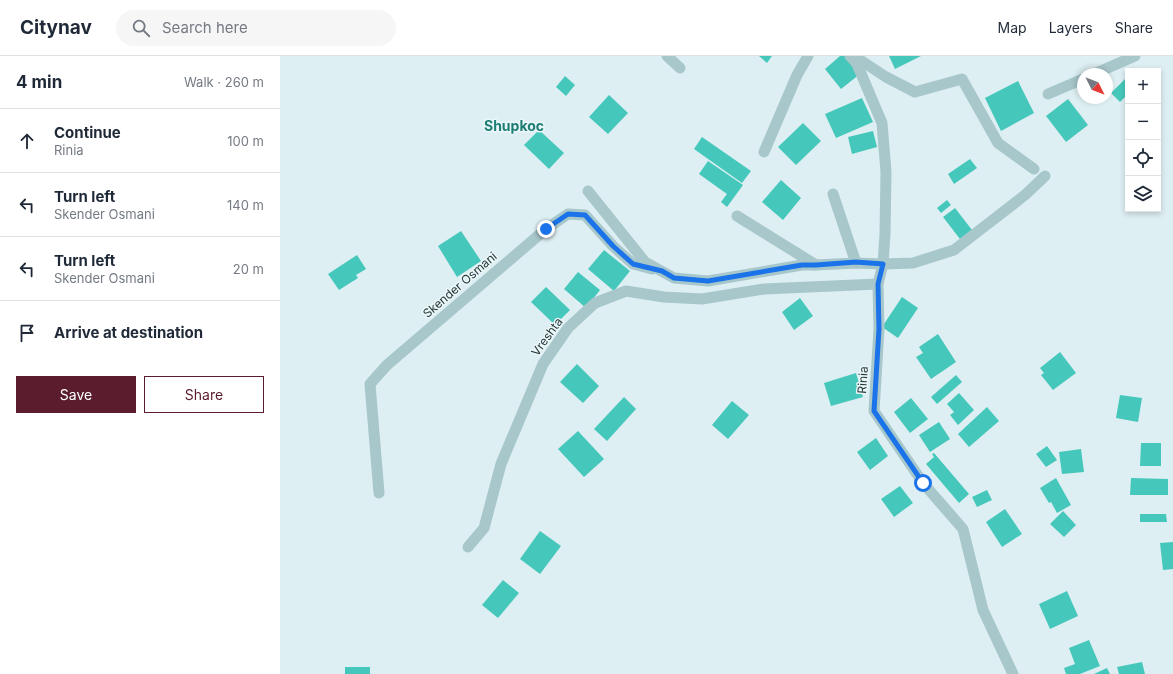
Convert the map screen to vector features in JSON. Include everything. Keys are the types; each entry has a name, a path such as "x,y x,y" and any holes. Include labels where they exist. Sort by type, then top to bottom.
{"street":[{"path":"667,56 680,68"},
{"path":"764,152 808,56"},
{"name":"Rinia","path":"852,56 886,77 915,92 962,79 998,143 1034,169"},
{"name":"Rinia","path":"852,56 857,64 882,123 886,172 883,264 878,284 879,329 874,411 923,483 963,529 983,610 1013,674"},
{"path":"1108,68 1135,56"},
{"path":"1048,94 1077,82"},
{"name":"Skender Osmani","path":"588,191 645,262 674,278 708,281 802,265 856,262 883,264 913,263 954,250 1025,195 1045,176"},
{"path":"833,194 856,262"},
{"name":"Skender Osmani","path":"379,493 370,384 387,365 546,229 568,214 585,215 613,246 633,264 662,271"},
{"path":"737,216 816,265"},
{"name":"Vreshta","path":"468,547 484,528 501,464 543,364 568,328 596,302 626,291 702,299 764,289 878,284"}],"building":[{"path":"759,56 772,56 767,63"},
{"path":"840,56 845,56 860,74 841,89 825,69"},
{"path":"889,56 921,56 895,69"},
{"path":"565,76 575,85 566,96 556,87"},
{"path":"1125,79 1125,97 1120,102 1113,95 1113,91"},
{"path":"1018,81 1034,113 1001,131 985,98"},
{"path":"609,95 628,113 608,134 589,117"},
{"path":"862,98 873,122 836,138 825,114"},
{"path":"1068,99 1088,125 1066,142 1046,116"},
{"path":"803,123 821,141 796,165 778,147"},
{"path":"539,130 564,153 549,169 524,145"},
{"path":"873,131 877,147 852,154 848,137"},
{"path":"702,137 751,171 742,183 694,149"},
{"path":"970,159 977,168 954,184 948,174"},
{"path":"708,161 743,185 727,207 721,202 727,194 699,174"},
{"path":"781,180 801,198 783,220 762,202"},
{"path":"947,200 951,205 941,213 937,208"},
{"path":"955,208 972,230 960,239 943,217"},
{"path":"461,231 481,261 457,277 438,246"},
{"path":"604,250 630,271 614,291 588,269"},
{"path":"357,255 366,269 356,275 358,278 339,290 328,274"},
{"path":"578,272 600,290 586,308 564,289"},
{"path":"546,287 570,310 555,325 531,302"},
{"path":"902,297 918,308 898,338 882,327"},
{"path":"800,298 813,316 794,330 782,312"},
{"path":"938,334 956,362 931,379 916,357 923,353 919,347"},
{"path":"1060,352 1076,373 1053,390 1041,375 1044,373 1040,368"},
{"path":"577,364 599,386 583,403 560,382"},
{"path":"856,373 863,397 831,406 824,383"},
{"path":"956,375 962,382 937,404 931,397"},
{"path":"959,393 974,410 958,425 950,415 954,412 947,404"},
{"path":"1120,395 1142,398 1138,422 1116,418"},
{"path":"624,397 636,409 607,441 594,429"},
{"path":"911,398 928,419 910,433 894,412"},
{"path":"732,401 749,415 728,439 712,425"},
{"path":"987,407 999,421 969,447 958,434"},
{"path":"939,422 950,439 930,452 919,435"},
{"path":"578,431 604,459 584,477 558,449"},
{"path":"876,438 888,456 870,470 857,452"},
{"path":"1141,443 1161,443 1161,466 1140,466"},
{"path":"1047,446 1057,460 1046,467 1036,454"},
{"path":"1081,449 1084,472 1062,474 1059,452"},
{"path":"934,453 969,494 959,503 926,464 934,457 932,454"},
{"path":"1056,478 1071,505 1057,513 1051,502 1049,503 1040,488"},
{"path":"1131,478 1168,479 1168,495 1130,495"},
{"path":"900,486 913,503 894,517 881,499"},
{"path":"987,490 992,500 977,507 972,497"},
{"path":"1005,509 1022,534 1002,547 986,522"},
{"path":"1063,511 1076,525 1064,537 1050,524"},
{"path":"1140,514 1166,514 1167,522 1140,522"},
{"path":"540,531 561,546 540,574 520,559"},
{"path":"1173,542 1173,569 1163,570 1160,543"},
{"path":"503,580 519,593 498,618 482,605"},
{"path":"1067,591 1078,616 1050,629 1039,604"},
{"path":"1089,640 1100,666 1080,674 1066,674 1064,668 1075,664 1069,648"},
{"path":"1142,662 1145,674 1119,674 1117,667"},
{"path":"345,667 370,667 370,674 345,674"},
{"path":"1107,668 1110,674 1094,674"}],"district":[{"name":"Shupkoc","path":"514,126"}],"route":[{"path":"546,229 568,214 585,215 613,246 633,264 662,271 674,278 708,281 802,265 856,262 883,264 878,284 879,329 874,411 923,483"}]}
